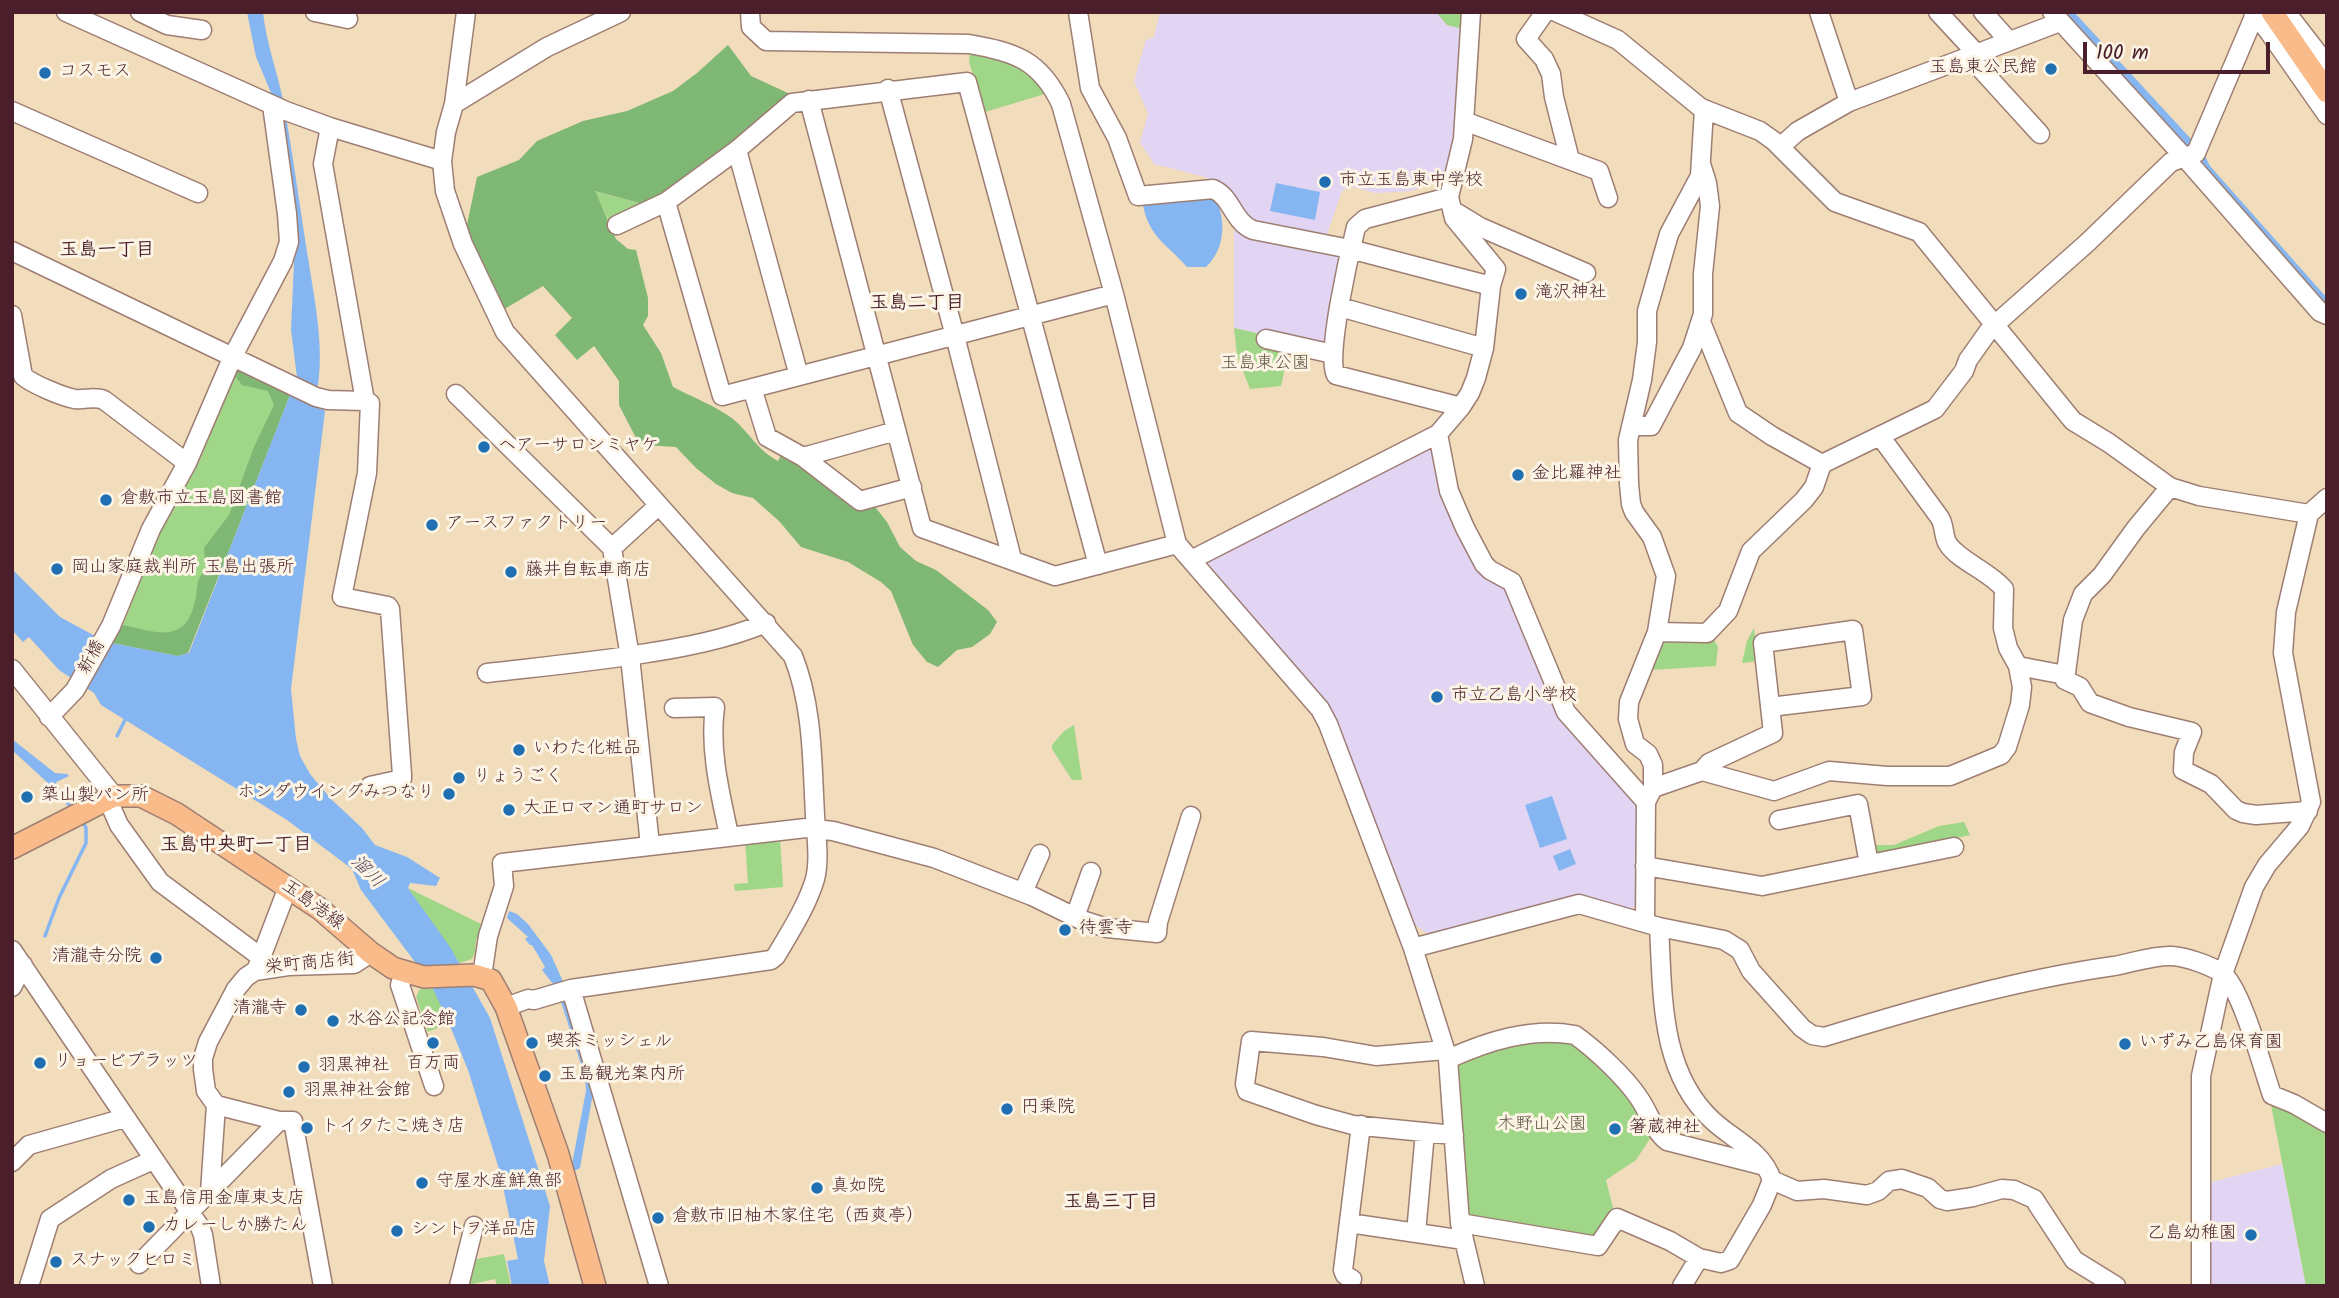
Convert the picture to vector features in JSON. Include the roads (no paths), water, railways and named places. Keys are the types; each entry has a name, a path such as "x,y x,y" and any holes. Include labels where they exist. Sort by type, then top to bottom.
{"main road":[{"path":"2259,13 2327,92"},
{"name":"玉島港線","path":"111,798 141,796 160,804 320,909 371,953 414,975"},
{"path":"12,848 111,798"},
{"path":"414,975 478,975 495,985 506,1007 558,1154 595,1286"}],"street":[{"path":"66,12 279,108 330,127 442,161"},
{"path":"140,12 167,24 202,30"},
{"path":"315,12 348,19"},
{"path":"466,12 454,104 442,161 445,191 463,244 505,332 793,656 799,670 809,718 816,828 816,877 807,900 782,946 771,960 564,991 506,1007"},
{"path":"454,104 547,47 621,12"},
{"path":"750,12 751,27 766,41 970,44 1016,54 1044,75 1061,104 1114,294 1177,544 1320,709 1413,948 1446,1055 1462,1231 1475,1286"},
{"path":"1078,12 1090,88 1117,138 1138,196 1213,190 1223,196 1241,223 1253,230 1350,249 1491,286"},
{"path":"1191,560 1438,434 1470,393 1484,348 1491,286 1496,269 1454,218 1450,203 1463,139 1471,12"},
{"path":"1545,12 1526,39 1544,59 1551,74 1570,160"},
{"path":"1556,12 1618,40 1704,109 1760,131 1780,147 1835,202 1919,232 2073,421 2171,487 2199,496 2309,514"},
{"path":"1819,12 1849,102"},
{"path":"1938,12 2040,134"},
{"path":"1983,12 2008,41"},
{"path":"2286,12 2327,65"},
{"path":"2259,13 2269,32 2327,115"},
{"path":"1657,632 1707,633 1728,611 1751,551 1804,500 1814,487 1822,464 1935,409 1964,371 1968,360 1990,329 2171,162 2196,153 2259,13"},
{"path":"1780,147 1798,131 1849,102 2008,41 2056,17 2320,312 2327,315"},
{"path":"617,225 666,202 737,150 792,103 888,89 967,82 1098,565"},
{"path":"888,89 1012,559"},
{"path":"808,100 922,528 1055,576 1177,544"},
{"name":"新橋","path":"48,717 75,690 111,626 151,529 187,463 233,356 282,261 289,242 279,108"},
{"path":"1349,1223 1416,1233 1462,1231 1598,1245 1617,1218 1670,1241 1699,1258 1721,1263 1730,1260 1762,1205 1769,1173 1751,1149 1711,1120 1695,1101 1680,1074 1664,1021 1645,866 1653,765 1648,754 1634,744 1628,719 1629,702 1657,632 1666,576 1652,537 1631,504 1628,461 1631,426 1645,363 1647,311 1670,234 1700,176 1704,109"},
{"path":"12,111 198,193"},
{"path":"1464,121 1599,171 1608,198"},
{"path":"12,251 328,400 365,401 323,164 330,127"},
{"path":"737,150 799,376"},
{"path":"1631,426 1651,426 1692,348 1701,322 1710,206 1700,157"},
{"path":"666,202 722,396 1114,294"},
{"path":"1461,407 1335,375 1333,372 1340,307 1356,227 1365,219 1450,203 1480,227 1586,273"},
{"path":"1340,307 1484,348"},
{"path":"12,315 23,376 29,381 75,399 97,397 104,400 187,463"},
{"path":"1701,322 1738,413 1822,464"},
{"path":"1266,339 1333,354"},
{"path":"752,388 767,437 803,457 860,501 912,487"},
{"path":"456,394 611,548 630,657 650,845"},
{"path":"370,403 367,473 342,597 387,606 390,609 402,775 402,779 370,786"},
{"path":"803,457 896,431"},
{"path":"1438,434 1449,491 1465,528 1484,564 1512,582 1566,712 1649,794"},
{"path":"1702,771 1774,791 1829,771 1950,776 2001,755 2007,747 2020,705 2022,687 2018,666 2008,648 2003,628 2004,589 1990,575 1955,552 1947,543 1945,527 1940,518 1880,436"},
{"path":"2171,487 2136,528 2102,575 2083,594 2073,620 2064,680 2080,687 2090,703 2129,717 2192,732 2183,752 2183,770 2211,784 2236,810 2249,815 2308,811"},
{"path":"2201,1286 2201,1076 2223,974 2254,887 2267,865 2300,826 2311,802 2283,653 2286,612 2309,514 2327,498"},
{"path":"611,548 659,505"},
{"path":"487,673 630,657 708,643 738,635 766,623"},
{"path":"1649,794 1702,771 1709,763 1773,733 1770,707 1763,643 1853,630 1862,696 1770,707"},
{"path":"2018,666 2066,675"},
{"path":"12,669 111,798 119,825 160,882 258,965 288,887"},
{"path":"674,708 715,707 712,722 717,780 729,835"},
{"path":"1779,820 1858,804 1870,864"},
{"path":"478,975 485,963 488,936 504,886 502,863 729,835 816,828 934,858 1107,928 1157,933 1158,922 1191,816"},
{"path":"1645,866 1762,886 1954,847"},
{"path":"1023,892 1040,854"},
{"path":"1075,917 1091,872"},
{"path":"1413,948 1579,904 1652,925 1724,940 1740,950 1751,971 1802,1028 1812,1035 1824,1037 1953,999 2076,971 2160,957 2181,957 2223,974 2236,992 2272,1095 2327,1123"},
{"path":"12,950 153,1160 185,1220 203,1235 211,1286"},
{"name":"栄町商店街","path":"216,1105 206,1091 203,1058 208,1042 236,989 258,965 354,964 371,953"},
{"path":"12,987 23,965"},
{"path":"414,975 400,985 434,1086"},
{"path":"564,991 659,1286"},
{"path":"1454,1135 1361,1125 1317,1115 1247,1091 1245,1084 1251,1041 1323,1047 1376,1056 1446,1055 1504,1038 1535,1033 1575,1035 1639,1098 1660,1135 1667,1140 1769,1173 1797,1191 1824,1189 1867,1195 1878,1191 1889,1181 1902,1179 1928,1188 1940,1199 1947,1201 2002,1189 2014,1190 2034,1199 2074,1260 2116,1286"},
{"path":"210,1192 216,1105 279,1121 293,1121 323,1286"},
{"path":"12,1161 29,1145 125,1118"},
{"path":"139,1264 279,1121"},
{"path":"1352,1279 1345,1275 1343,1270 1361,1125"},
{"path":"1416,1233 1425,1132"},
{"path":"29,1286 50,1219 111,1179 153,1160"},
{"path":"459,1286 474,1226"},
{"path":"1682,1286 1699,1258"}],"water":[{"name":"溜川","path":"247,12 263,12 283,100 319,332 320,367 315,401 325,411 291,689 300,756 310,774 331,799 362,828 375,845 407,857 440,878 436,886 410,883 408,888 450,947 490,1018 550,1206 544,1261 550,1286 512,1286 507,1261 518,1259 500,1172 468,1070 433,989 361,890 352,869 287,820 101,705 94,693 59,670 29,637 23,642 12,630 12,569 60,617 106,642 178,656 189,653 297,377 291,330 294,262 287,192 274,100 256,57"},
{"path":"2065,12 2074,12 2203,152 2210,166 2327,298 2327,307"},
{"path":"1276,183 1320,192 1315,220 1270,211"},
{"path":"1213,192 1222,221 1218,250 1206,267 1187,267 1153,231 1142,200"},
{"path":"12,739 55,773 69,776 50,785 12,750"},
{"path":"1552,796 1567,839 1540,848 1525,805"},
{"path":"1570,849 1576,864 1559,871 1553,856"},
{"path":"509,911 528,924 551,955 565,986 594,1087 580,1168 574,1171 572,1164 586,1091 585,1077 557,989 542,970 545,967 532,945 525,939 528,937 507,918"}],"waterway":[{"path":"117,736 127,716"},
{"path":"54,783 71,808"},
{"path":"45,936 59,898 86,843 86,828 83,822"}],"place":[{"name":"玉島東公民館","path":"2051,69"},
{"name":"コスモス","path":"45,73"},
{"name":"市立玉島東中学校","path":"1325,182"},
{"name":"滝沢神社","path":"1521,294"},
{"name":"ヘアーサロンミヤケ","path":"484,447"},
{"name":"金比羅神社","path":"1518,475"},
{"name":"倉敷市立玉島図書館","path":"106,500"},
{"name":"アースファクトリー","path":"432,525"},
{"name":"岡山家庭裁判所 玉島出張所","path":"57,569"},
{"name":"藤井自転車商店","path":"511,572"},
{"name":"市立乙島小学校","path":"1437,697"},
{"name":"いわた化粧品","path":"519,750"},
{"name":"りょうごく","path":"459,778"},
{"name":"ホンダウイングみつなり","path":"449,794"},
{"name":"築山製パン所","path":"27,797"},
{"name":"大正ロマン通町サロン","path":"509,810"},
{"name":"待雲寺","path":"1065,930"},
{"name":"清瀧寺分院","path":"156,958"},
{"name":"清瀧寺","path":"301,1010"},
{"name":"水谷公記念館","path":"333,1021"},
{"name":"百万両","path":"433,1043"},
{"name":"喫茶ミッシェル","path":"532,1043"},
{"name":"いずみ乙島保育園","path":"2125,1044"},
{"name":"リョービプラッツ","path":"40,1063"},
{"name":"羽黒神社","path":"304,1067"},
{"name":"玉島観光案内所","path":"545,1076"},
{"name":"羽黒神社会館","path":"289,1092"},
{"name":"円乗院","path":"1007,1109"},
{"name":"トイタたこ焼き店","path":"307,1128"},
{"name":"箸蔵神社","path":"1615,1129"},
{"name":"守屋水産鮮魚部","path":"422,1183"},
{"name":"真如院","path":"817,1188"},
{"name":"玉島信用金庫東支店","path":"129,1200"},
{"name":"倉敷市旧柚木家住宅（西爽亭）","path":"658,1218"},
{"name":"カレーしか勝たん","path":"149,1227"},
{"name":"シントヲ洋品店","path":"397,1231"},
{"name":"乙島幼稚園","path":"2251,1235"},
{"name":"スナックヒロミ","path":"56,1262"}],"district":[{"name":"玉島一丁目","path":"107,252"},
{"name":"玉島二丁目","path":"917,305"},
{"name":"玉島中央町一丁目","path":"236,847"},
{"name":"玉島三丁目","path":"1111,1204"}],"park label":[{"name":"玉島東公園","path":"1265,365"},
{"name":"木野山公園","path":"1542,1126"}]}
